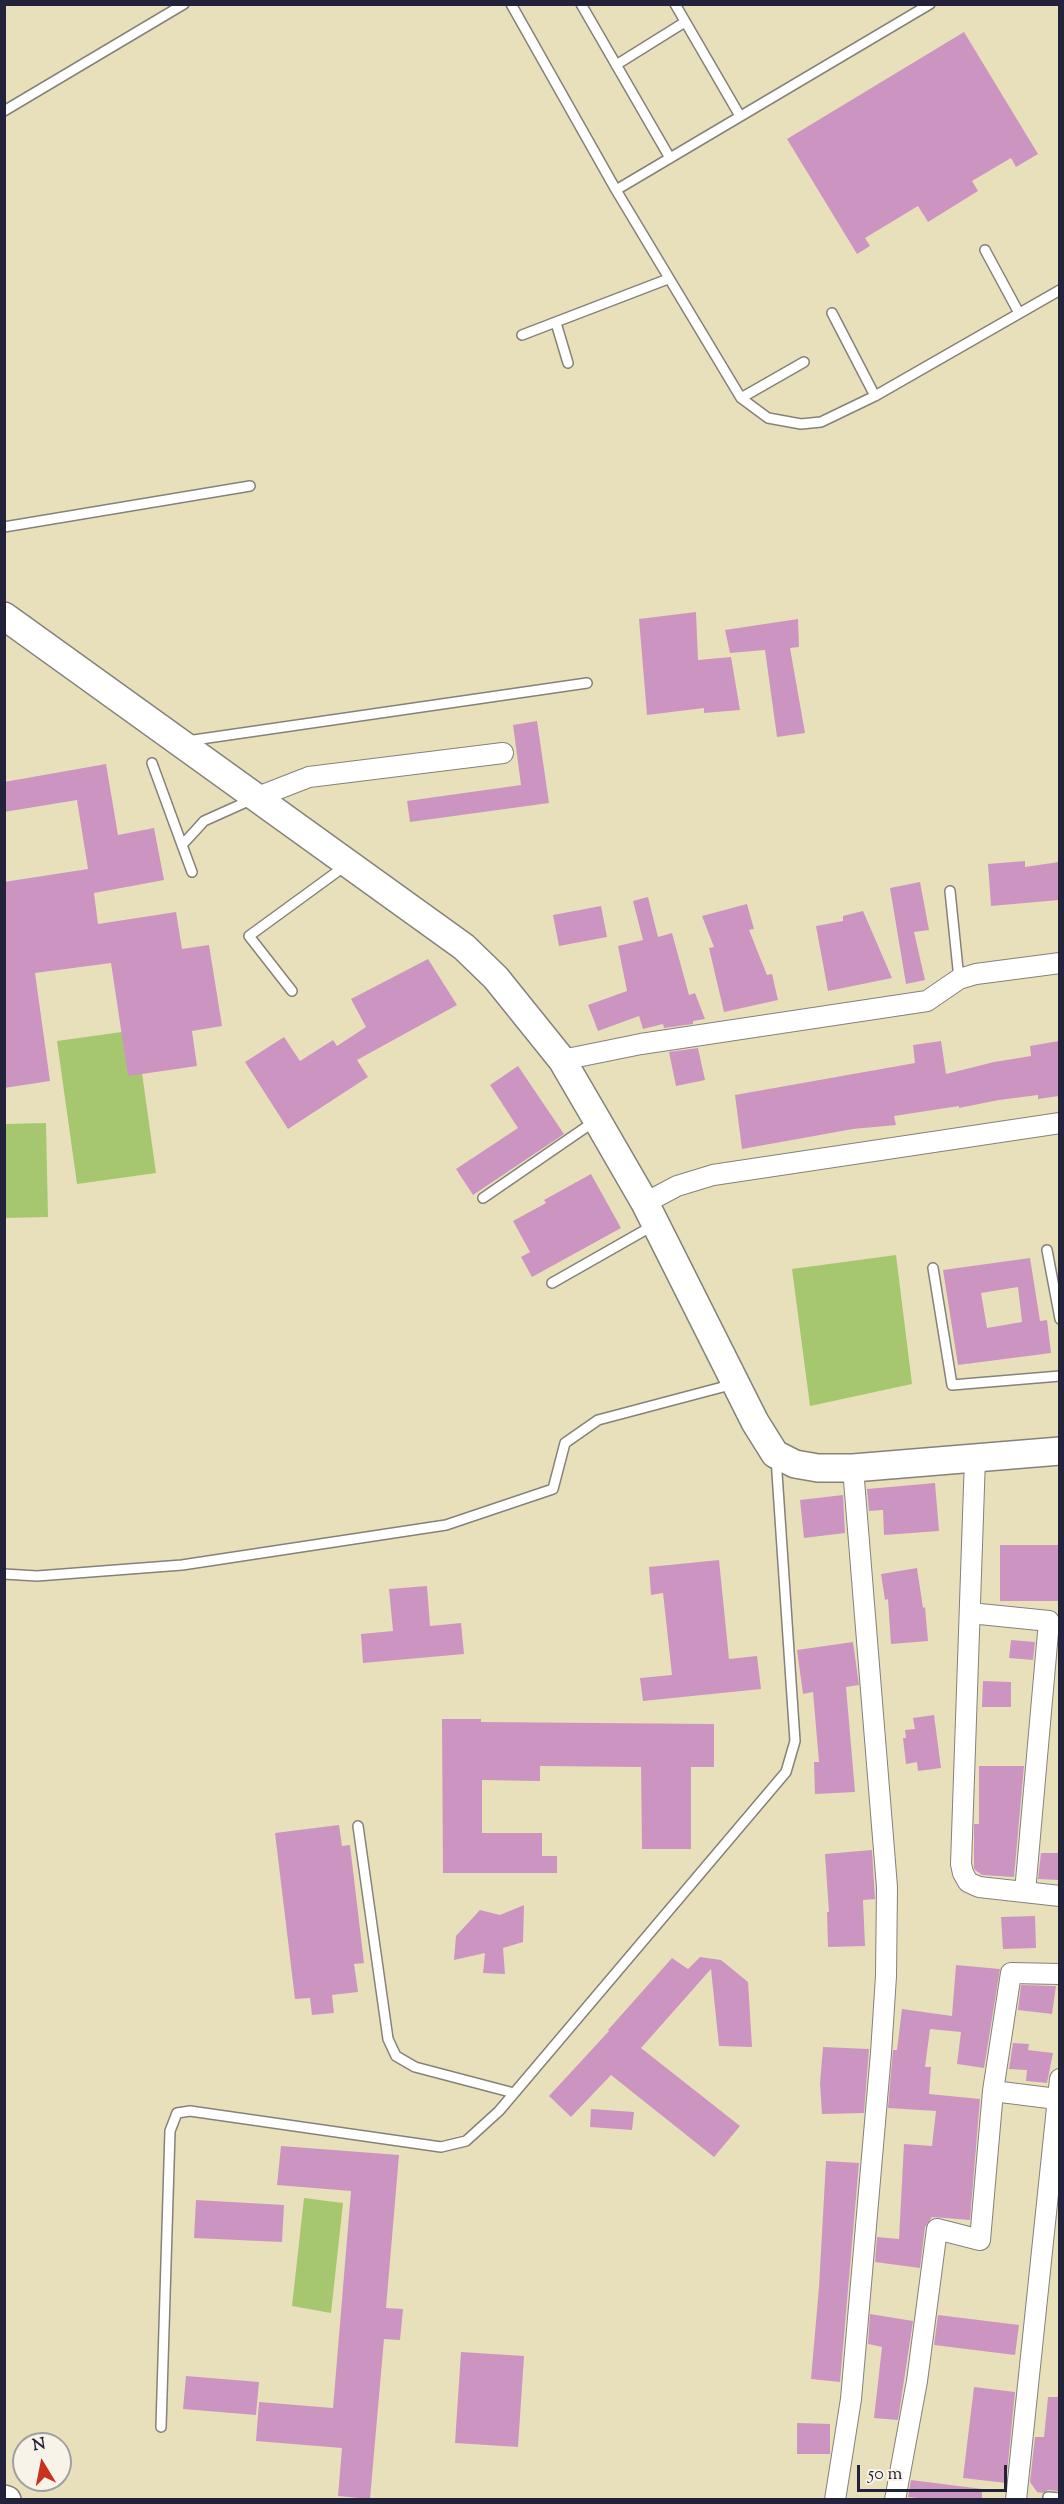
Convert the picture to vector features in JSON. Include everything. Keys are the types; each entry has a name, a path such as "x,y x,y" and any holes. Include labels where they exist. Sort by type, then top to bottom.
{"street":[{"path":"4,616 464,947 496,978 562,1060 651,1213 755,1422 775,1454 795,1464 818,1468 854,1468 1059,1451"},
{"path":"255,798 309,777 503,753"},
{"path":"562,1060 641,1044 927,1000 959,979 976,974 1059,963"},
{"path":"651,1213 677,1186 713,1175 1059,1123"},
{"path":"975,1458 963,1873 968,1882 979,1887 1059,1896"},
{"path":"835,2499 851,2399 882,2053 886,1976 887,1887 854,1468"},
{"path":"970,1613 1049,1621 1025,1892"},
{"path":"895,2499 917,2381 937,2229 980,2240 993,2091 1011,1973 1059,1974"},
{"path":"993,2091 1058,2089 1016,2499"}],"lane":[{"path":"4,111 184,4"},
{"path":"511,4 616,190 741,398 768,418 801,424 821,422 875,396 1059,290"},
{"path":"581,4 670,158"},
{"path":"675,4 740,116"},
{"path":"616,190 930,4"},
{"path":"616,65 685,22"},
{"path":"985,250 1019,313"},
{"path":"522,335 668,279"},
{"path":"832,313 875,396"},
{"path":"556,323 568,363"},
{"path":"741,398 804,362"},
{"path":"4,527 250,486"},
{"path":"178,742 587,683"},
{"path":"152,763 192,872"},
{"path":"182,845 204,821 255,798"},
{"path":"292,991 249,936 347,864"},
{"path":"950,891 959,979"},
{"path":"483,1198 597,1120"},
{"path":"552,1283 651,1213"},
{"path":"1047,1250 1059,1319"},
{"path":"933,1268 952,1385 1059,1376"},
{"path":"4,1574 37,1576 182,1565 446,1525 553,1489 565,1443 598,1420 735,1383"},
{"path":"161,2427 170,2131 177,2113 190,2111 441,2147 466,2141 482,2128 514,2093 786,1772 795,1741 775,1454"},
{"path":"358,1826 388,2039 396,2056 415,2067 514,2093"},
{"path":"1048,2497 1059,2498"}],"green space":[{"path":"136,1030 156,1173 77,1184 57,1041"},
{"path":"46,1123 48,1217 5,1218 5,1124"},
{"path":"896,1255 912,1384 810,1406 792,1269"},
{"path":"304,2198 343,2203 331,2313 292,2306"}],"building":[{"path":"964,32 1038,154 1016,167 1011,158 972,181 978,191 928,222 918,206 865,238 870,246 857,254 787,139"},
{"path":"696,612 698,660 731,657 740,710 704,713 704,708 647,715 639,619"},
{"path":"798,619 799,647 790,648 805,733 777,737 765,650 730,653 725,630"},
{"path":"537,721 549,803 410,822 407,801 521,785 513,725"},
{"path":"106,764 118,835 154,828 164,880 94,893 98,924 176,912 182,949 209,945 222,1026 192,1031 197,1066 128,1076 111,963 35,973 50,1081 4,1088 4,882 88,869 77,800 4,812 4,782"},
{"path":"1025,861 1025,867 1059,862 1059,900 991,906 988,864"},
{"path":"920,882 929,930 914,932 925,980 906,984 890,888"},
{"path":"648,897 658,937 672,933 689,995 695,993 705,1019 693,1021 693,1024 664,1028 663,1024 643,1029 639,1016 598,1031 588,1005 627,991 618,946 643,940 633,901"},
{"path":"747,904 754,929 749,930 767,975 772,974 778,1000 724,1012 709,948 714,947 702,916"},
{"path":"601,906 607,937 559,946 553,915"},
{"path":"863,911 892,978 828,991 816,926 843,921 843,916"},
{"path":"428,959 457,1005 357,1060 368,1077 288,1129 245,1062 284,1037 300,1061 333,1040 337,1046 366,1027 351,999"},
{"path":"941,1041 946,1074 1031,1056 1030,1046 1059,1041 1059,1096 1038,1099 1038,1095 894,1116 896,1125 853,1129 742,1149 735,1095 915,1063 913,1045"},
{"path":"698,1048 705,1080 676,1086 669,1052"},
{"path":"518,1066 564,1134 473,1195 456,1169 518,1128 490,1085"},
{"path":"591,1174 621,1228 532,1277 521,1257 530,1252 513,1221 546,1203 544,1200"},
{"path":"1030,1258 1040,1321 1047,1320 1051,1353 958,1365 943,1270","holes":["1018,1287 1022,1322 987,1328 981,1293"]},
{"path":"935,1483 939,1531 884,1535 883,1510 869,1511 867,1489"},
{"path":"843,1495 845,1533 804,1538 800,1500"},
{"path":"1000,1545 1059,1545 1059,1601 1000,1601"},
{"path":"719,1560 729,1659 757,1656 761,1689 643,1701 640,1678 672,1675 663,1593 651,1595 649,1567"},
{"path":"917,1568 923,1608 925,1607 928,1641 891,1644 888,1599 885,1600 881,1574"},
{"path":"427,1586 430,1626 461,1623 464,1654 363,1663 361,1634 393,1631 389,1589"},
{"path":"1011,1640 1035,1642 1033,1660 1009,1658"},
{"path":"853,1642 859,1685 846,1687 855,1792 815,1794 814,1762 819,1762 813,1692 803,1694 797,1650"},
{"path":"983,1681 1011,1682 1011,1707 982,1707"},
{"path":"934,1715 941,1768 918,1771 917,1762 906,1764 903,1738 906,1738 905,1730 915,1729 913,1718"},
{"path":"442,1719 481,1719 481,1722 714,1724 714,1767 691,1767 691,1849 642,1849 641,1767 540,1766 540,1781 482,1780 482,1833 542,1833 542,1856 557,1856 557,1873 443,1873"},
{"path":"979,1766 1024,1766 1014,1877 982,1875 974,1869 974,1824 979,1824"},
{"path":"339,1825 342,1846 350,1845 364,1963 354,1964 358,1992 332,1995 334,2013 312,2015 310,1998 295,1999 275,1833"},
{"path":"872,1850 875,1899 863,1900 865,1946 828,1947 827,1912 829,1912 825,1854"},
{"path":"1041,1853 1059,1853 1059,1880 1038,1879"},
{"path":"524,1905 523,1942 503,1948 505,1974 483,1973 485,1953 454,1960 456,1936 480,1910 500,1915"},
{"path":"1035,1916 1036,1948 1003,1949 1001,1917"},
{"path":"700,1957 721,1960 748,1982 752,2047 719,2046 711,1969 641,2048 740,2126 714,2157 611,2075 571,2117 549,2096 672,1958 688,1969"},
{"path":"956,1965 1000,1969 984,2068 957,2064 961,2032 930,2029 925,2067 931,2067 929,2094 980,2099 970,2220 932,2217 925,2227 920,2268 875,2262 877,2237 899,2239 904,2144 932,2146 936,2111 888,2108 893,2050 897,2050 902,2009 952,2016"},
{"path":"1021,1985 1056,1986 1052,2014 1018,2010"},
{"path":"1013,2043 1029,2044 1028,2050 1053,2053 1047,2083 1026,2081 1027,2070 1009,2069"},
{"path":"823,2047 869,2049 864,2113 822,2114 820,2083"},
{"path":"591,2109 634,2112 632,2130 590,2127"},
{"path":"281,2146 399,2155 386,2308 403,2309 400,2340 384,2339 370,2499 338,2496 342,2448 256,2441 259,2402 333,2408 351,2191 277,2185"},
{"path":"826,2161 859,2163 840,2382 811,2379"},
{"path":"196,2200 284,2205 282,2242 194,2238"},
{"path":"870,2314 913,2321 898,2420 874,2418 882,2347 868,2344"},
{"path":"938,2315 1019,2325 1015,2355 934,2345"},
{"path":"461,2352 524,2356 518,2447 455,2443"},
{"path":"186,2376 259,2382 256,2415 183,2409"},
{"path":"974,2387 1015,2392 1006,2483 963,2478"},
{"path":"1048,2397 1059,2397 1059,2491 1048,2490 1043,2493 1037,2492 1030,2482 1035,2437 1044,2437"},
{"path":"797,2423 830,2424 830,2454 797,2454"},
{"path":"911,2480 982,2489 982,2499 908,2497"}]}
